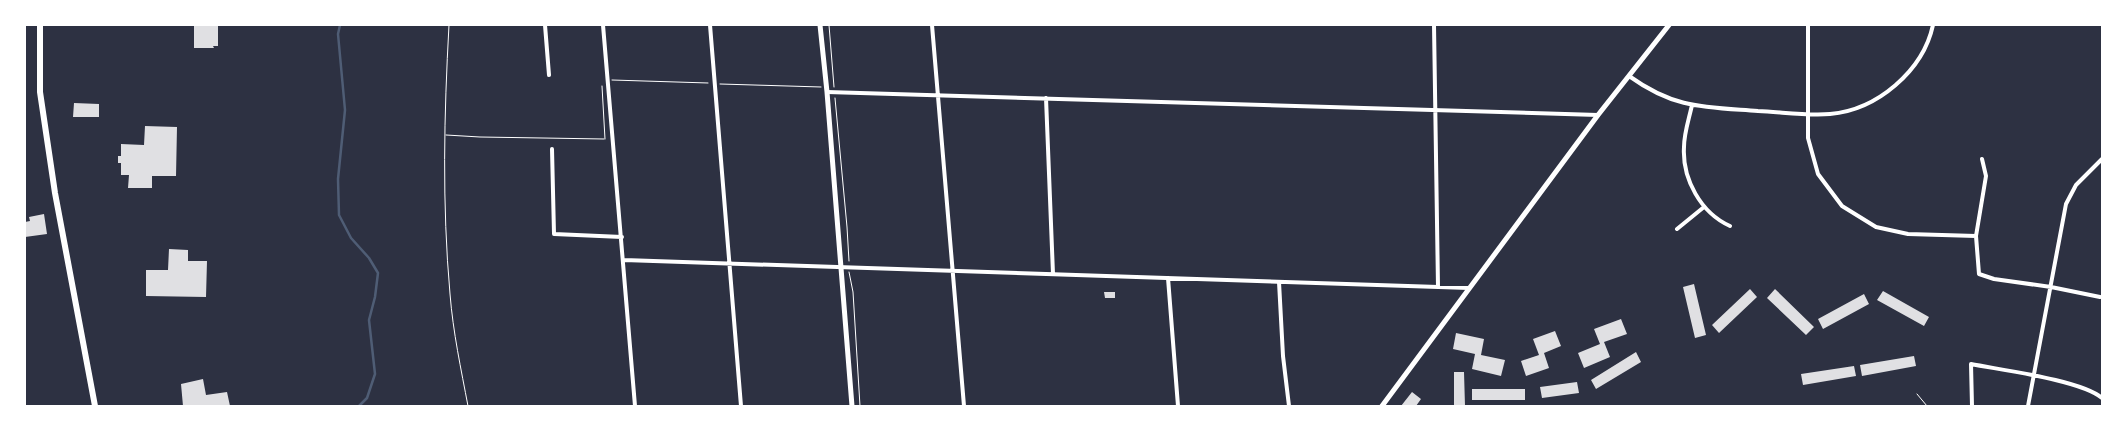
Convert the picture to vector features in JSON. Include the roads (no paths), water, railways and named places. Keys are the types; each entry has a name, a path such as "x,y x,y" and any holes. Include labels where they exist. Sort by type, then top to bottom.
{"main road":[{"path":"40,25 40,92 56,193 95,406"}],"street":[{"path":"545,25 549,75"},
{"path":"603,25 635,406"},
{"path":"710,25 741,406"},
{"path":"820,25 852,406"},
{"path":"932,25 964,406"},
{"path":"1434,25 1438,287"},
{"path":"1382,406 1598,115 1669,25"},
{"path":"1808,25 1808,138 1818,174 1842,206 1876,227 1884,229 1908,234 1976,236"},
{"path":"1629,76 1656,94 1680,103 1807,114 1841,112 1861,106 1898,84 1922,52 1933,25"},
{"path":"827,92 1598,115"},
{"path":"1046,98 1053,274"},
{"path":"1692,105 1684,138 1684,158 1691,185 1704,207 1718,220 1730,226"},
{"path":"552,149 554,234 622,237"},
{"path":"1982,159 1986,176 1976,236 1979,274 1994,279 2051,287 2100,297"},
{"path":"2028,406 2066,204 2076,185 2102,159"},
{"path":"1677,229 1704,207"},
{"path":"624,260 1469,288"},
{"path":"1168,278 1178,406"},
{"path":"1279,282 1283,356 1289,406"},
{"path":"1972,406 1971,364 2087,388 2102,398"}],"waterway":[{"path":"340,25 338,34 345,110 338,179 339,215 351,238 369,258 378,273 375,297 369,320 375,374 367,398 359,406"}]}
